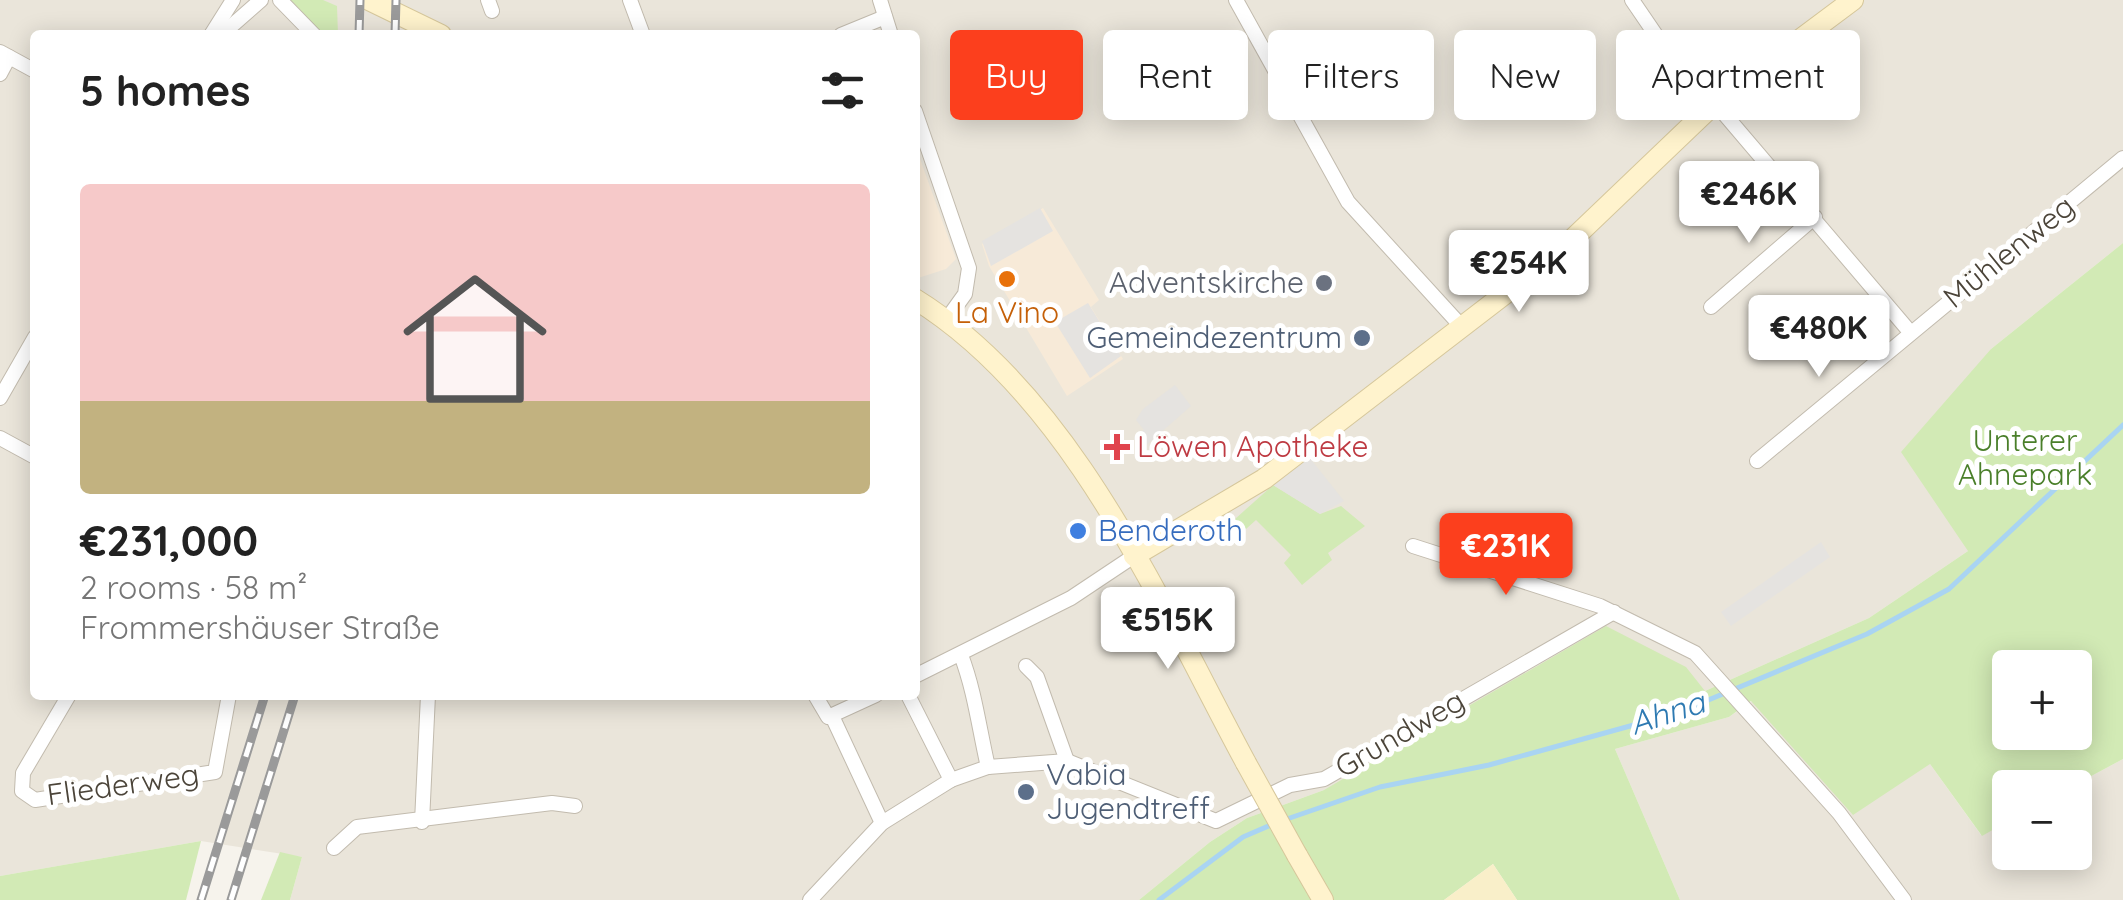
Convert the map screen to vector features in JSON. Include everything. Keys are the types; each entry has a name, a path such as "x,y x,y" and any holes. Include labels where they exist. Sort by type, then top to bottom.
{"street":[{"path":"215,30 233,0"},
{"path":"225,30 261,0"},
{"path":"280,0 309,30"},
{"path":"369,0 432,30"},
{"path":"630,0 641,30"},
{"path":"880,0 889,30"},
{"path":"1236,0 1348,202 1462,327"},
{"path":"1632,0 1654,30"},
{"path":"1813,30 1853,0"},
{"path":"853,30 885,16"},
{"path":"0,74 5,54 30,68"},
{"path":"920,674 1071,598 1264,479 1601,216 1697,120"},
{"path":"1724,120 1815,217 1910,332"},
{"path":"920,125 970,268 965,294 947,319"},
{"name":"Mühlenweg","path":"1756,461 2123,158"},
{"path":"1711,307 1815,217"},
{"path":"920,302 988,352 1046,414 1134,556 1323,900"},
{"path":"0,398 30,346"},
{"path":"0,438 30,454"},
{"path":"1413,546 1614,612 1694,652 1838,812 1904,900"},
{"name":"Grundweg","path":"1067,761 1216,821 1290,785 1324,778 1614,612"},
{"path":"960,656 976,693 974,707 988,767"},
{"path":"810,900 882,823 951,780 988,767 1067,761 1037,677 1026,666"},
{"name":"Fliederweg","path":"65,700 23,773 22,791 35,800 215,772 229,700"},
{"path":"422,822 428,700"},
{"path":"819,700 882,823"},
{"path":"830,716 865,700"},
{"path":"911,700 951,780"},
{"path":"334,848 357,828 552,803 576,806"}],"shaded area":[{"path":"0,0 2123,0 2123,243 1991,349 1968,551 1869,618 1705,691 1324,790 1247,818 1210,842 1139,900 290,900 302,857 201,841 0,876"},
{"path":"920,159 956,259 946,269 920,277"},
{"path":"1040,208 1053,231 991,266 982,241"},
{"path":"1043,208 1099,300 1091,307 1123,359 1067,396 989,266 982,244"},
{"path":"1088,303 1121,356 1090,378 1055,322"},
{"path":"1175,385 1191,406 1142,449 1134,438 1144,430 1136,420 1143,409"},
{"path":"1309,457 1344,501 1320,514 1273,485"},
{"path":"1821,542 1830,557 1731,626 1721,612"},
{"path":"1752,701 1930,764 1981,835 1992,829 1992,870 2092,870 2092,776 2123,759 2123,900 1680,900 1615,749 1729,717"}],"green space":[{"path":"289,0 323,0 337,6 338,30 316,30"},
{"name":"Unterer Ahnepark","path":"2123,243 2123,759 2092,776 2092,770 1992,770 1992,830 1982,836 1930,764 1853,815 1751,701 1729,717 1615,749 1680,900 1517,900 1493,864 1444,900 1139,900 1210,842 1247,818 1324,790 1606,626 1686,667 1705,691 1869,618 1968,551 1901,452 1991,349"},
{"path":"1273,485 1320,514 1341,506 1365,526 1328,553 1332,560 1302,585 1284,563 1291,555 1256,520 1246,529 1235,519"},
{"path":"201,841 186,900 0,900 0,876"},
{"path":"280,852 302,857 290,900 261,900"}],"sand":[{"path":"1493,864 1517,900 1444,900"}],"waterway":[{"name":"Ahna","path":"1284,820 1380,787 1489,765 1677,713 1867,634 1949,589 2123,425"},
{"name":"Ahna","path":"1159,900 1243,837 1273,824"}],"railway":[{"path":"359,30 360,0"},
{"path":"395,30 396,0"},
{"path":"201,900 263,700"},
{"path":"231,900 293,700"}],"place":[{"name":"La Vino","path":"1007,279"},
{"name":"Adventskirche","path":"1324,283"},
{"name":"Gemeindezentrum","path":"1362,338"},
{"name":"Löwen Apotheke","path":"1117,447"},
{"name":"Benderoth","path":"1078,531"},
{"name":"Vabia Jugendtreff","path":"1026,792"}]}
